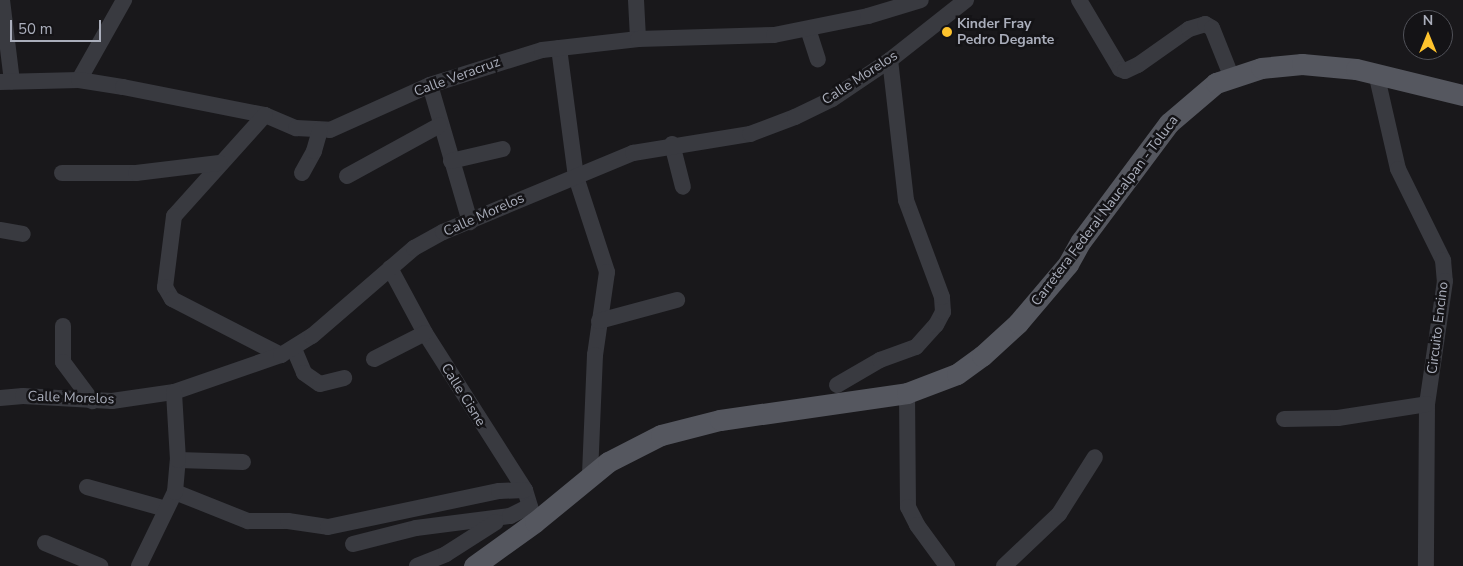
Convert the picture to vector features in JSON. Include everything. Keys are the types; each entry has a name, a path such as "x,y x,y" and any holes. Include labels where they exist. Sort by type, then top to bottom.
{"main road":[{"name":"Carretera Federal Naucalpan - Toluca","path":"474,566 533,514 633,448 690,426 907,393 957,374 1004,338 1068,264 1081,241 1168,123 1204,92 1232,78 1261,68 1302,64 1376,73 1463,95"}],"street":[{"path":"2,0 6,82"},
{"path":"79,80 124,0"},
{"path":"636,0 638,39"},
{"name":"Calle Veracruz","path":"6,82 79,80 174,95 265,115 296,128 320,130 343,125 430,85 508,58 558,48 638,39 736,38 808,29 868,16 921,0"},
{"name":"Calle Morelos","path":"0,398 23,396 92,401 174,392 287,352 414,248 500,206 633,153 672,144 750,134 795,116 832,99 890,60 966,0"},
{"path":"1079,0 1117,66 1125,71 1189,30 1205,24 1212,28 1232,78"},
{"path":"808,29 818,59"},
{"path":"558,48 576,177 607,272 599,321 590,476"},
{"path":"838,385 880,360 916,346 936,325 943,312 942,298 906,200 890,60"},
{"name":"Circuito Encino","path":"1376,73 1398,169 1443,260 1445,281 1442,314 1427,404 1426,566"},
{"path":"430,85 440,125 470,222"},
{"path":"265,115 219,163 174,216 165,279 167,293 172,299 287,352 304,373 320,384 344,378"},
{"path":"347,176 440,125"},
{"path":"302,173 314,151 320,130"},
{"path":"672,144 683,187"},
{"path":"451,160 503,149"},
{"path":"62,173 136,174 219,163"},
{"path":"0,230 23,234"},
{"name":"Calle Cisne","path":"390,268 425,333 525,490 533,514"},
{"path":"599,321 677,300"},
{"path":"63,326 63,362 92,401"},
{"path":"374,359 425,333"},
{"path":"139,566 175,492 178,460 174,392"},
{"path":"907,393 908,507 917,525 947,566"},
{"path":"1284,419 1338,418 1427,404"},
{"path":"1004,566 1059,514 1095,457"},
{"path":"178,460 243,462"},
{"path":"87,487 166,509"},
{"path":"175,492 248,521 288,521 328,528 499,491 525,490"},
{"path":"352,544 416,528 533,514"},
{"path":"418,566 446,554 481,529 510,516"},
{"path":"45,543 100,566"}],"place":[{"name":"Kinder Fray Pedro Degante","path":"947,32"}]}
